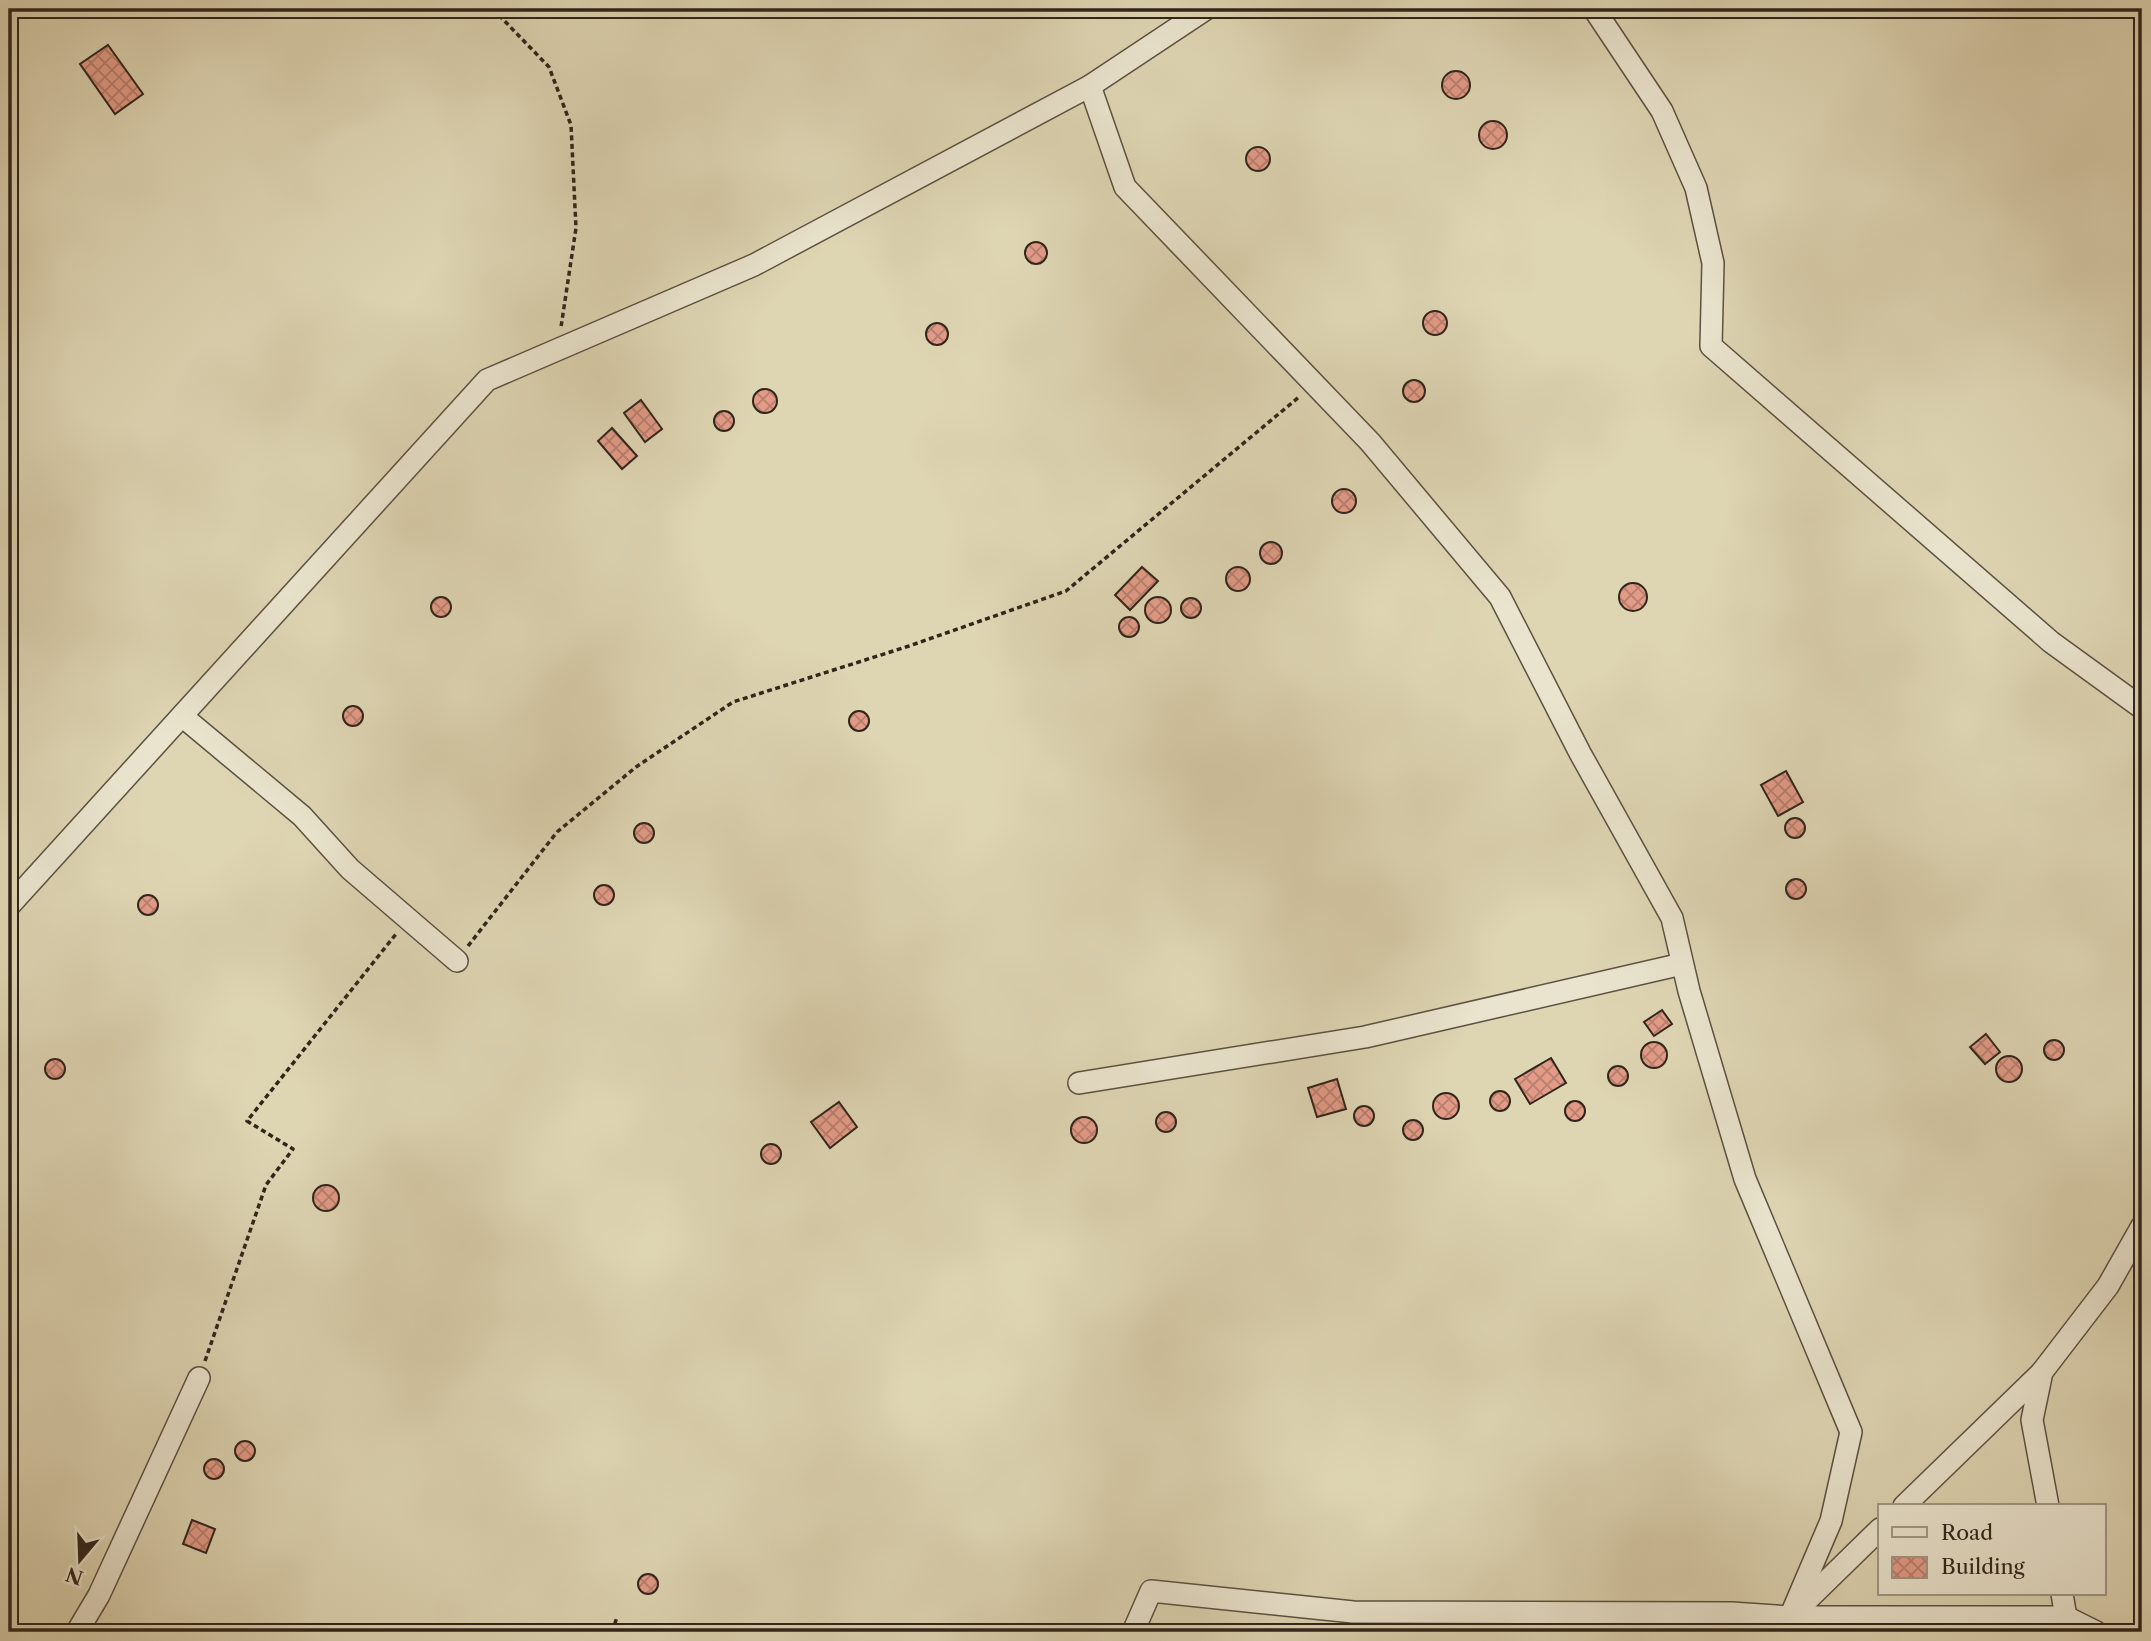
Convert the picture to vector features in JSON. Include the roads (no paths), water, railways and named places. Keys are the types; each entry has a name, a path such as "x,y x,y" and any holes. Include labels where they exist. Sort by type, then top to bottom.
{"street":[{"path":"9,906 487,380 754,265 1090,86 1206,9"},
{"path":"1594,9 1662,111 1696,188 1713,263 1711,346 2051,642 2142,708"},
{"path":"1090,86 1125,187 1370,442 1500,597 1580,753 1672,918 1682,964 1745,1179 1851,1432 1831,1521 1790,1617"},
{"path":"182,716 302,816 350,869 457,961"},
{"path":"1079,1083 1365,1037 1682,964"},
{"path":"1906,1504 2042,1372 2108,1286 2142,1226"},
{"path":"2042,1372 2032,1420 2048,1504"},
{"path":"77,1632 99,1595 199,1378"},
{"path":"1790,1617 1878,1531"},
{"path":"1133,1632 1151,1591 1353,1612 1731,1623 1790,1617 2066,1617 2096,1632"},
{"path":"2062,1596 2066,1617"}]}
